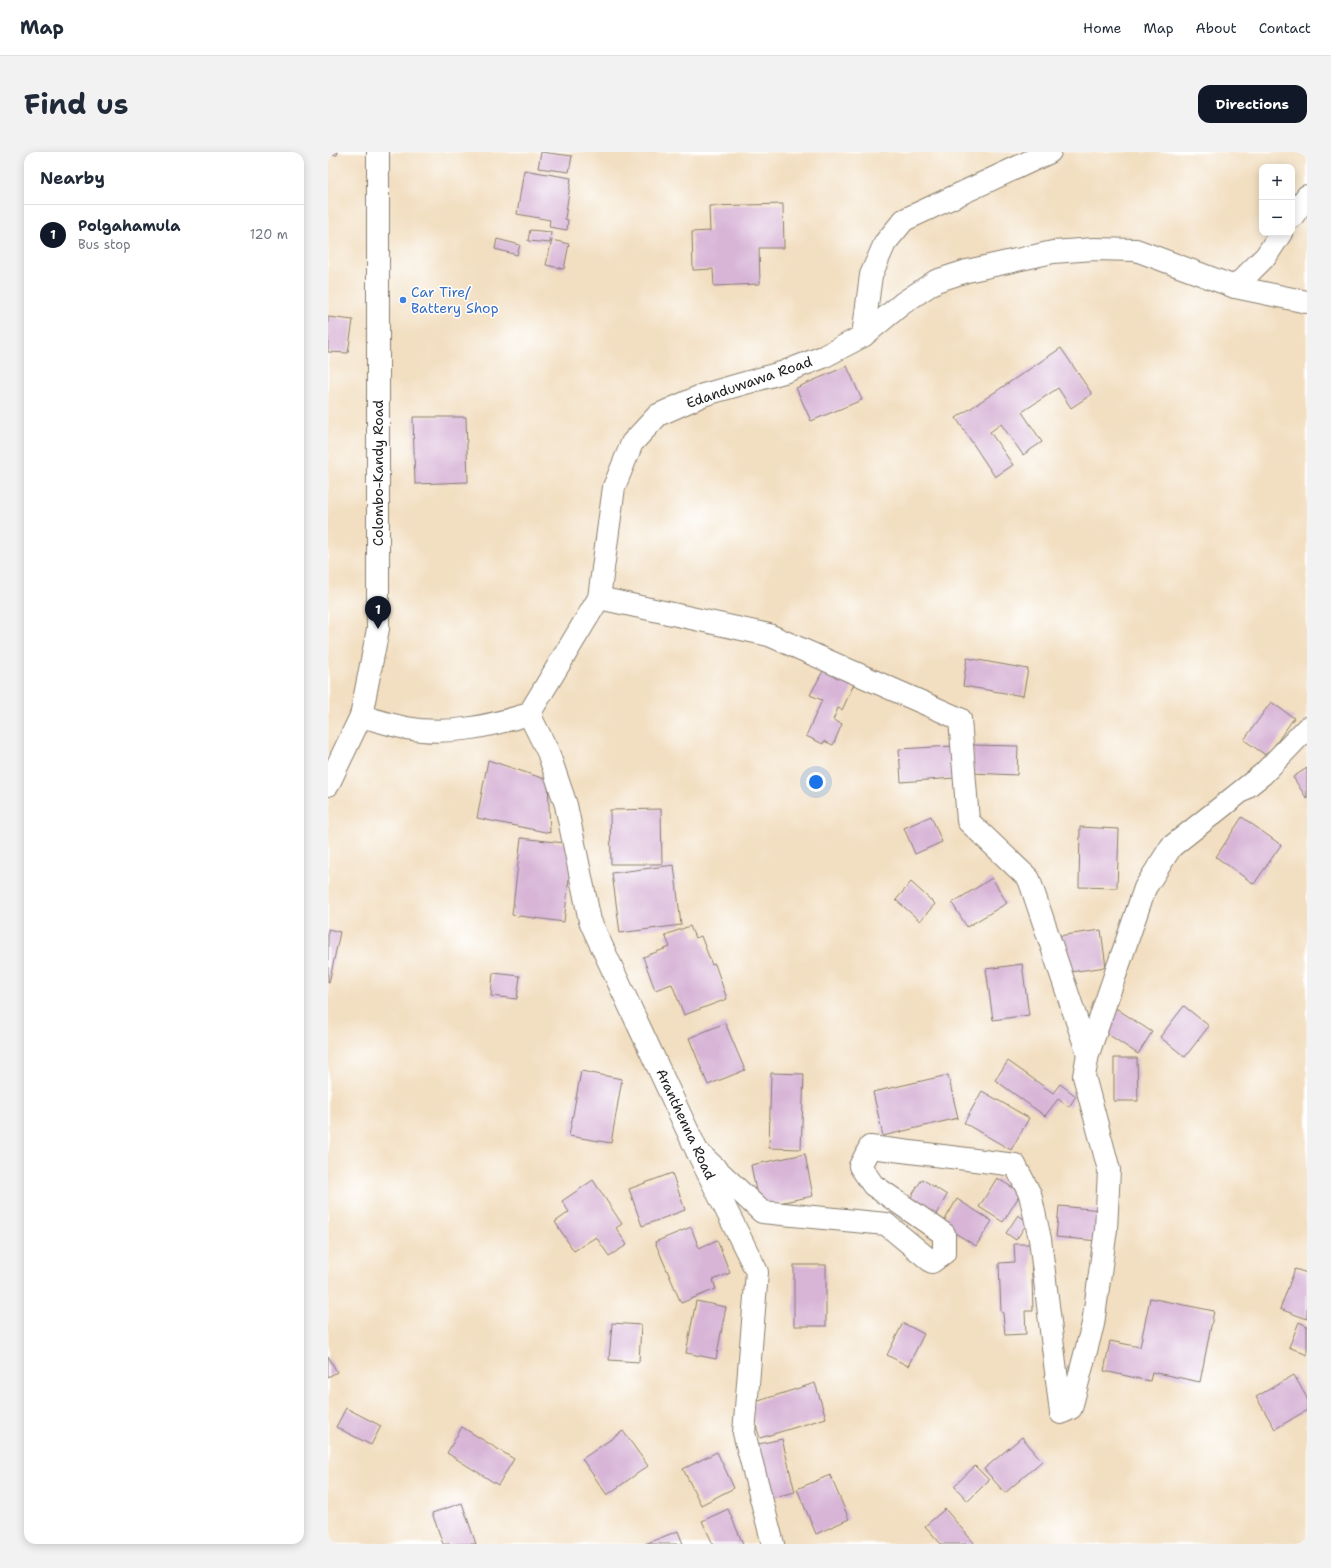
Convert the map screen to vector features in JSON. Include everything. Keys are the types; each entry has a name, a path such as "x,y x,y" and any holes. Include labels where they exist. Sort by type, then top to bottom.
{"main road":[{"name":"Colombo-Kandy Road","path":"328,785 334,754 361,716 378,629 378,152"},
{"path":"863,336 871,274 885,243 904,220 1049,152"},
{"path":"1295,213 1307,196"},
{"path":"1235,287 1266,256 1279,236"},
{"name":"Edanduwawa Road","path":"529,714 599,598 614,486 632,443 658,415 703,395 784,372 823,357 863,336 903,303 936,281 967,271 1053,252 1094,249 1136,250 1235,287 1307,302"},
{"path":"599,598 769,635 960,719 968,821 1028,879 1088,1054"},
{"path":"361,716 406,728 443,731 489,726 529,714"},
{"name":"Aranthenna Road","path":"529,714 548,752 566,805 590,921 697,1151 757,1272 744,1433 773,1544"},
{"path":"697,1151 762,1212 886,1224 932,1262 944,1253 944,1234 872,1186 860,1166 870,1147 1015,1165 1030,1194 1040,1239 1061,1413 1071,1408 1093,1324 1106,1229 1109,1170 1084,1076 1088,1054 1145,888 1171,847 1263,774 1307,728"}],"building":[{"path":"328,152 338,152 337,155 328,154"},
{"path":"541,152 572,156 569,172 538,168"},
{"path":"524,170 571,178 565,219 568,220 567,230 549,227 550,220 517,214"},
{"path":"783,204 784,248 759,248 760,284 714,286 713,269 693,270 692,232 710,231 709,206"},
{"path":"530,230 551,232 550,243 528,241"},
{"path":"497,239 520,245 517,255 495,249"},
{"path":"552,240 569,244 564,269 546,265"},
{"path":"328,317 353,320 348,353 328,352"},
{"path":"1061,348 1092,394 1071,408 1058,388 1022,412 1042,442 1023,455 1001,424 990,432 1013,465 995,477 956,418"},
{"path":"847,366 862,400 811,421 796,388"},
{"path":"413,417 466,417 468,482 415,484"},
{"path":"967,658 1028,669 1023,696 963,686"},
{"path":"823,671 841,674 855,682 842,710 838,708 833,720 842,724 833,745 824,741 823,744 806,736 822,700 810,695"},
{"path":"1271,702 1294,718 1267,756 1244,740"},
{"path":"972,745 1018,746 1017,775 971,773"},
{"path":"953,746 955,778 901,782 899,749"},
{"path":"488,760 548,780 550,833 477,818"},
{"path":"1307,768 1307,799 1293,777"},
{"path":"661,809 662,864 611,864 610,810"},
{"path":"931,816 942,842 915,854 904,828"},
{"path":"1242,817 1281,845 1254,884 1216,857"},
{"path":"1080,827 1119,829 1117,888 1079,887"},
{"path":"521,838 573,844 564,922 512,915"},
{"path":"674,865 681,925 620,933 612,873"},
{"path":"992,878 1007,903 967,927 952,903"},
{"path":"911,882 935,904 920,921 896,900"},
{"path":"690,926 695,938 701,936 712,965 715,964 727,999 684,1015 672,984 655,990 643,957 670,947 665,935"},
{"path":"328,929 340,932 329,983 328,983"},
{"path":"1101,930 1106,967 1063,973 1058,936"},
{"path":"1022,964 1029,1015 993,1020 986,969"},
{"path":"493,973 520,976 517,999 491,996"},
{"path":"1184,1006 1209,1026 1185,1057 1160,1037"},
{"path":"1114,1007 1152,1032 1138,1054 1100,1029"},
{"path":"725,1023 745,1070 708,1085 689,1038"},
{"path":"1114,1058 1137,1058 1138,1101 1114,1101"},
{"path":"1008,1061 1053,1093 1060,1084 1076,1096 1069,1107 1058,1099 1045,1116 995,1080"},
{"path":"581,1071 622,1079 611,1143 569,1136"},
{"path":"771,1073 804,1074 801,1149 769,1148"},
{"path":"948,1075 958,1118 883,1136 873,1092"},
{"path":"982,1091 1029,1118 1011,1150 964,1123"},
{"path":"805,1154 813,1196 759,1207 751,1165"},
{"path":"672,1173 685,1210 642,1226 629,1189"},
{"path":"997,1178 1021,1193 1003,1222 979,1207"},
{"path":"922,1179 947,1195 935,1216 909,1200"},
{"path":"593,1180 622,1224 616,1228 627,1245 609,1256 596,1237 574,1251 555,1222 569,1212 562,1201"},
{"path":"957,1199 992,1221 976,1246 942,1225"},
{"path":"1059,1206 1101,1210 1098,1241 1056,1237"},
{"path":"1018,1215 1028,1222 1016,1240 1006,1233"},
{"path":"691,1227 699,1248 717,1240 730,1273 713,1280 716,1289 681,1303 655,1242"},
{"path":"1014,1244 1031,1244 1033,1311 1025,1311 1026,1334 1005,1335 1003,1313 1001,1312 999,1263 1015,1262"},
{"path":"794,1265 826,1265 826,1326 794,1326"},
{"path":"1295,1269 1307,1273 1307,1319 1280,1309"},
{"path":"1150,1298 1214,1311 1200,1382 1152,1372 1150,1381 1104,1371 1110,1341 1140,1347"},
{"path":"696,1301 726,1307 716,1359 686,1353"},
{"path":"1299,1322 1307,1326 1307,1355 1289,1347"},
{"path":"612,1323 641,1325 639,1362 609,1360"},
{"path":"903,1323 924,1334 908,1366 887,1355"},
{"path":"328,1356 337,1372 328,1377"},
{"path":"1294,1375 1307,1398 1307,1410 1275,1429 1256,1397"},
{"path":"815,1383 826,1418 760,1438 749,1404"},
{"path":"346,1408 381,1426 371,1445 336,1427"},
{"path":"462,1427 514,1459 498,1485 447,1453"},
{"path":"623,1431 648,1466 607,1495 582,1459"},
{"path":"1022,1437 1042,1461 1005,1493 984,1469"},
{"path":"782,1439 795,1492 767,1499 754,1445"},
{"path":"717,1452 734,1488 701,1505 683,1469"},
{"path":"975,1466 989,1480 968,1501 954,1486"},
{"path":"830,1475 849,1519 816,1534 797,1489"},
{"path":"462,1503 476,1544 443,1544 432,1513"},
{"path":"728,1509 743,1544 713,1544 702,1521"},
{"path":"945,1509 975,1544 941,1544 925,1526"},
{"path":"678,1531 683,1544 645,1544"}],"place":[{"name":"Car Tire/ Battery Shop","path":"403,300"},
{"name":"Polgahamula","path":"378,629"}]}
